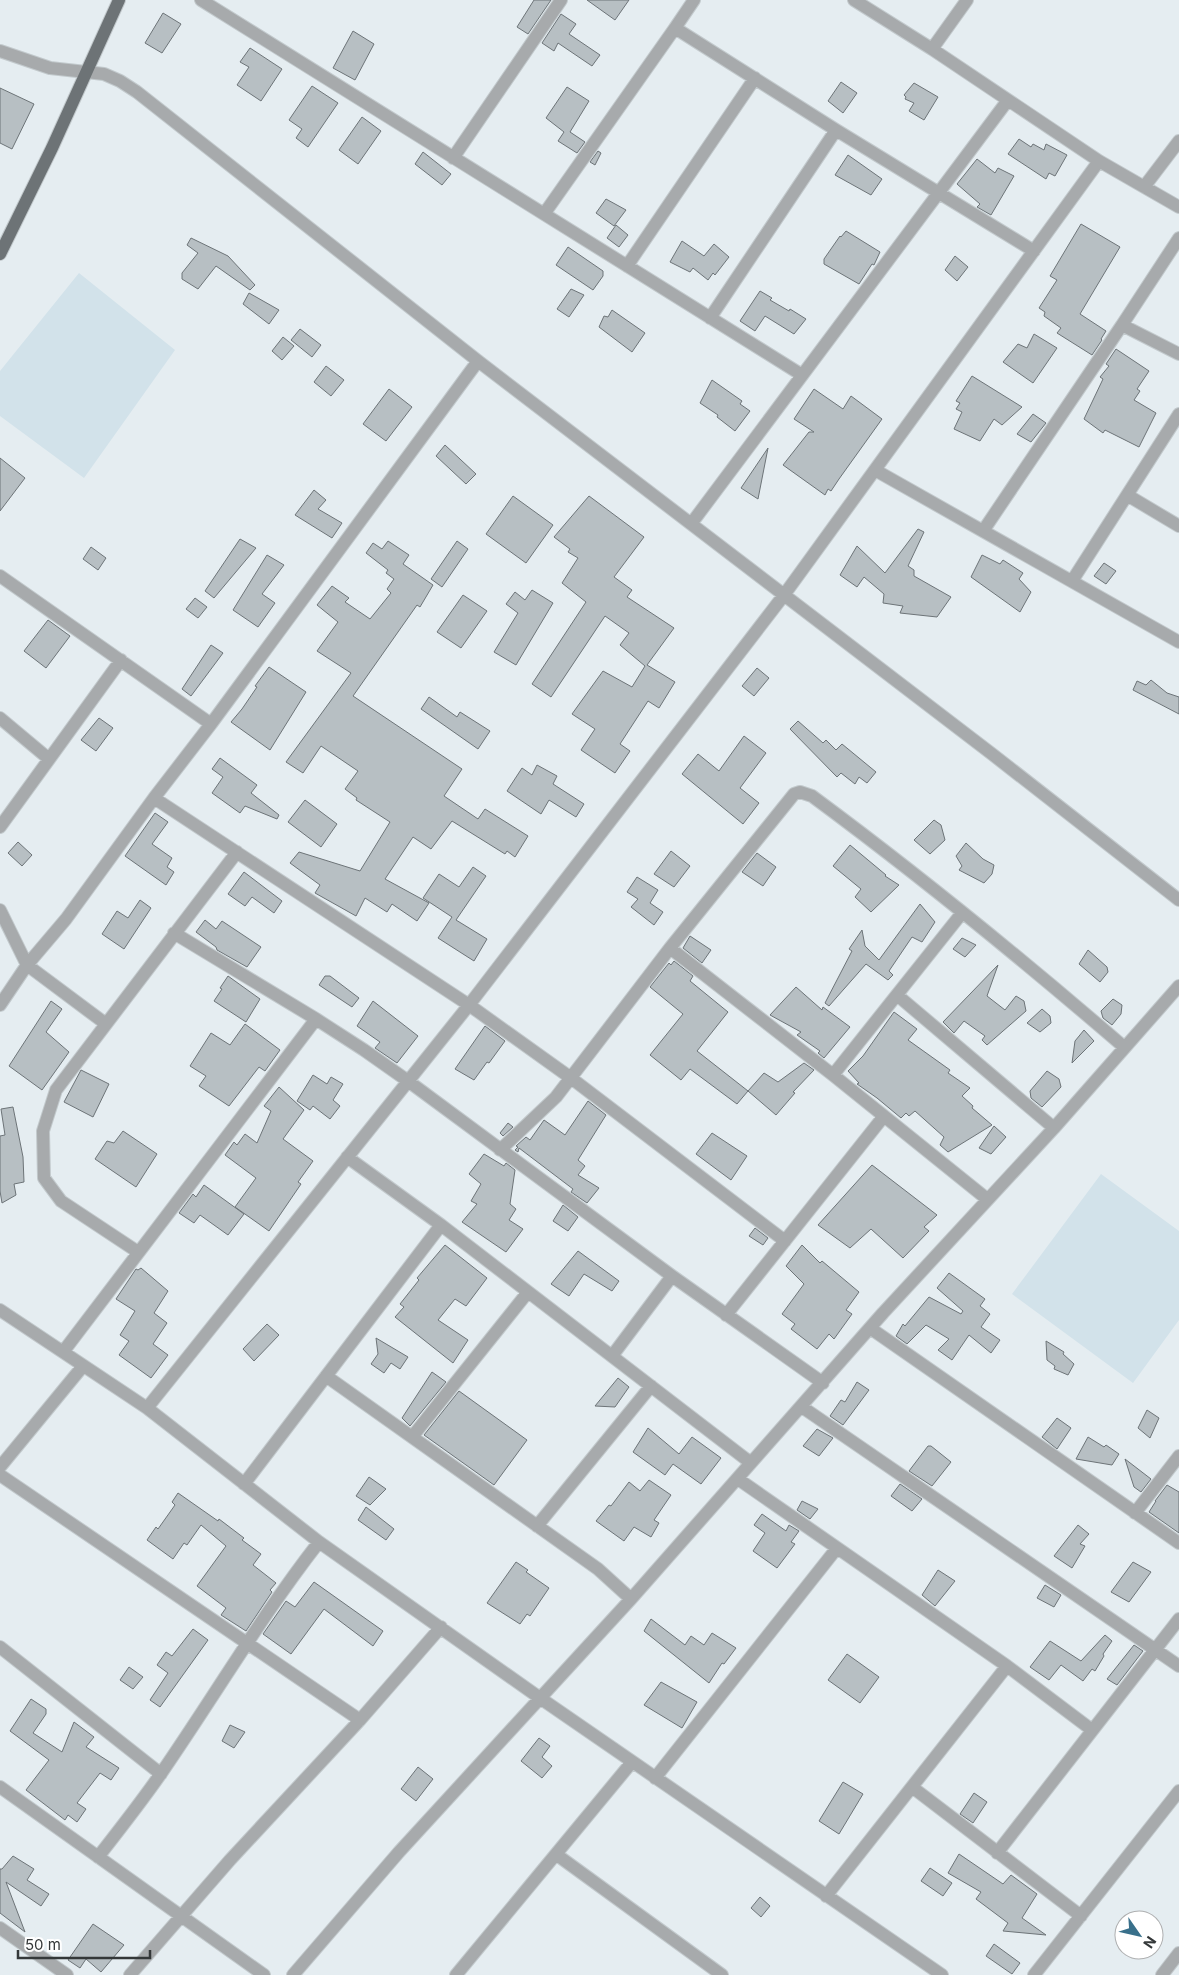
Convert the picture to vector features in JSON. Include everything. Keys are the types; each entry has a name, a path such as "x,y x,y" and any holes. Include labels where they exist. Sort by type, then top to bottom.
{"main road":[{"path":"0,254 52,148 119,0"}],"street":[{"path":"200,0 802,375"},
{"path":"453,158 561,0"},
{"path":"544,214 694,0"},
{"path":"854,0 932,49 1099,161 1179,207"},
{"path":"932,49 967,0"},
{"path":"675,28 836,130 1034,251"},
{"path":"0,51 50,68 87,70 104,74 120,80 137,92 478,361 984,748 1179,900"},
{"path":"627,266 755,78"},
{"path":"691,524 1008,100"},
{"path":"710,318 836,130"},
{"path":"1144,187 1179,141"},
{"path":"147,1408 469,1004 784,595 1099,161"},
{"path":"983,531 1122,326 1179,238"},
{"path":"1122,326 1179,354"},
{"path":"0,1005 27,965 66,918 211,724 478,361"},
{"path":"1072,581 1179,414"},
{"path":"875,470 1179,642"},
{"path":"1128,495 1179,526"},
{"path":"0,576 211,724"},
{"path":"0,827 121,660"},
{"path":"0,718 49,759"},
{"path":"500,1150 556,1097 670,948 794,794 800,792 818,801 962,913 1124,1047"},
{"path":"154,798 469,1004 571,1078 785,1241"},
{"path":"138,1252 61,1201 44,1178 43,1131 56,1090 237,852"},
{"path":"0,910 27,965 106,1024"},
{"path":"833,1075 962,913"},
{"path":"174,933 364,1050 672,1276 823,1383"},
{"path":"670,948 833,1075 987,1199"},
{"path":"294,1975 399,1852 631,1599 870,1328 1054,1128 1179,986"},
{"path":"896,995 1054,1128"},
{"path":"63,1352 316,1019"},
{"path":"726,1315 884,1116"},
{"path":"346,1157 441,1225 751,1464"},
{"path":"244,1484 441,1225"},
{"path":"612,1356 672,1276"},
{"path":"412,1438 528,1292"},
{"path":"0,1310 147,1408 319,1542 655,1778 942,1975"},
{"path":"870,1328 1179,1543"},
{"path":"0,1466 83,1366"},
{"path":"326,1376 598,1570 631,1599"},
{"path":"537,1526 651,1386"},
{"path":"802,1407 1179,1666"},
{"path":"1135,1513 1179,1456"},
{"path":"0,1475 360,1720"},
{"path":"738,1479 1007,1666 1092,1730"},
{"path":"98,1857 161,1774 248,1644 273,1602 319,1542"},
{"path":"655,1778 837,1548"},
{"path":"998,1853 1179,1619"},
{"path":"130,1975 230,1860 360,1720 441,1627"},
{"path":"0,1647 161,1774"},
{"path":"826,1896 1007,1666"},
{"path":"456,1975 632,1762"},
{"path":"0,1787 264,1975"},
{"path":"912,1787 1081,1916"},
{"path":"1034,1975 1179,1791"},
{"path":"557,1855 722,1975"},
{"path":"1,1932 67,1975"},
{"path":"1168,1973 1179,1953"}],"shaded area":[{"path":"79,273 175,350 84,478 0,416 0,371"},
{"path":"1101,1174 1179,1231 1179,1320 1133,1383 1012,1294"}],"building":[{"path":"534,0 551,0 528,34 517,27"},
{"path":"587,0 629,0 615,20"},
{"path":"163,13 181,24 162,53 145,43"},
{"path":"561,14 576,24 569,34 600,55 592,66 558,43 554,51 542,43"},
{"path":"353,31 374,44 355,80 333,68"},
{"path":"250,48 282,69 261,101 237,85 249,67 240,62"},
{"path":"841,82 857,93 843,113 828,101"},
{"path":"914,83 938,97 924,120 909,111 914,103 905,99 904,95"},
{"path":"312,86 338,103 308,147 296,138 302,129 289,120"},
{"path":"567,87 589,101 570,132 585,142 577,153 558,141 564,132 546,118"},
{"path":"0,88 34,104 12,149 0,143"},
{"path":"362,117 381,131 358,164 339,150"},
{"path":"1019,139 1031,147 1033,144 1044,150 1046,144 1067,155 1055,176 1049,173 1046,179 1008,154"},
{"path":"598,151 601,153 595,165 590,162"},
{"path":"423,152 451,174 442,185 415,164"},
{"path":"848,155 882,179 871,195 835,175"},
{"path":"977,159 995,173 998,168 1014,176 991,215 977,207 980,204 957,184"},
{"path":"606,199 626,210 614,226 596,213"},
{"path":"1081,224 1120,247 1080,314 1106,331 1092,355 1057,333 1061,328 1044,316 1045,312 1039,308 1057,280 1050,276"},
{"path":"616,225 628,235 619,247 607,238"},
{"path":"846,231 880,252 874,265 872,264 859,284 824,264 824,259 840,236"},
{"path":"191,238 228,256 255,285 250,290 216,266 198,289 182,279 182,273 198,253 187,245"},
{"path":"682,241 704,256 714,244 729,257 715,275 713,273 708,280 693,268 690,272 670,262"},
{"path":"568,247 603,271 603,276 593,290 556,265"},
{"path":"955,256 968,267 957,281 945,270"},
{"path":"571,289 584,295 569,317 557,309"},
{"path":"760,291 772,298 770,300 806,319 794,334 765,316 755,331 740,321"},
{"path":"249,293 279,310 269,324 243,304"},
{"path":"612,310 645,333 632,352 599,327 604,316 608,317"},
{"path":"300,329 321,345 312,357 291,340"},
{"path":"1034,334 1057,348 1033,383 1003,362 1018,344 1027,348"},
{"path":"283,337 294,346 282,360 272,351"},
{"path":"1116,349 1149,371 1137,389 1140,391 1134,400 1156,413 1139,447 1105,430 1103,433 1084,419 1103,379 1100,377 1109,366 1106,364"},
{"path":"326,366 344,380 331,396 314,382"},
{"path":"972,376 1022,407 1002,425 994,419 980,441 954,429 962,412 956,409 960,403 956,401"},
{"path":"712,380 742,401 740,404 750,411 735,431 717,417 718,415 700,403"},
{"path":"389,389 412,407 386,441 363,424"},
{"path":"814,389 843,409 851,396 882,419 831,491 828,489 825,495 783,465 809,432 814,432 794,419"},
{"path":"1033,414 1046,423 1031,442 1017,434"},
{"path":"445,445 476,474 466,484 436,456"},
{"path":"768,448 758,499 741,488"},
{"path":"0,458 25,478 0,511"},
{"path":"314,490 326,500 318,509 342,523 332,538 295,515"},
{"path":"513,496 553,525 526,563 486,534"},
{"path":"589,496 644,537 614,577 632,590 627,597 674,628 647,665 675,682 659,708 648,701 620,744 630,751 615,773 581,750 595,729 572,714 603,671 632,687 645,666 620,645 629,633 605,616 551,697 532,684 586,602 562,583 578,558 568,552 570,549 554,537"},
{"path":"918,529 924,532 908,566 914,570 914,576 951,597 937,617 900,613 903,606 883,603 884,594 864,577 857,587 840,575 857,546 885,573"},
{"path":"240,539 256,548 214,598 205,591"},
{"path":"388,541 409,555 403,564 433,585 420,607 417,605 353,696 462,769 444,796 478,819 485,809 528,836 515,857 507,851 505,854 452,821 431,849 413,837 385,879 429,903 417,921 392,904 387,912 365,898 356,916 315,893 320,885 290,863 299,852 360,871 390,822 356,800 357,798 345,789 358,771 321,746 303,773 286,762 351,673 317,651 338,622 317,605 332,586 349,598 345,602 370,619 391,593 387,589 394,579 386,573 388,570 366,553 373,543 382,549"},
{"path":"457,541 468,549 442,587 431,579"},
{"path":"91,547 106,558 98,570 83,559"},
{"path":"267,555 284,565 262,594 275,603 258,627 233,610"},
{"path":"982,555 1000,564 1003,560 1023,573 1019,579 1031,592 1020,612 971,577"},
{"path":"1104,563 1116,571 1106,584 1094,576"},
{"path":"532,590 553,603 516,665 494,652 518,613 506,604 515,592 525,600"},
{"path":"463,595 487,611 461,648 437,632"},
{"path":"195,598 207,607 198,618 186,609"},
{"path":"48,620 70,636 46,668 24,651"},
{"path":"211,645 223,653 191,696 182,689"},
{"path":"269,667 306,692 270,750 231,722 242,709 257,687 255,686"},
{"path":"757,668 769,678 754,696 742,686"},
{"path":"1151,680 1167,693 1179,697 1179,714 1133,690 1137,681 1146,685"},
{"path":"429,697 457,717 460,712 490,731 478,749 421,709"},
{"path":"99,718 113,728 96,751 81,740"},
{"path":"798,721 823,743 826,740 836,750 842,744 876,772 867,783 859,777 855,784 841,773 837,777 790,729"},
{"path":"744,736 766,753 740,788 759,803 743,824 682,774 698,754 719,771"},
{"path":"220,758 257,785 251,793 279,815 277,819 245,806 240,813 212,793 223,777 212,769"},
{"path":"537,765 557,776 553,784 584,804 576,817 549,800 541,814 507,791 522,768 532,775"},
{"path":"305,800 337,824 321,847 288,822"},
{"path":"155,813 168,822 152,844 172,858 167,867 174,872 166,885 125,856"},
{"path":"934,820 941,825 945,840 930,854 914,840"},
{"path":"18,842 32,855 22,866 8,853"},
{"path":"966,843 983,859 994,865 992,874 984,883 959,870 962,866 956,856"},
{"path":"850,845 885,876 899,885 871,912 855,897 861,889 833,866"},
{"path":"671,851 690,866 674,887 654,874"},
{"path":"757,853 776,867 763,886 742,872"},
{"path":"473,867 486,876 456,920 487,939 474,961 438,938 452,917 423,898 439,874 459,887"},
{"path":"244,872 282,901 274,913 252,897 245,906 228,894"},
{"path":"637,877 658,890 650,903 663,912 654,925 631,907 638,899 627,892"},
{"path":"140,900 151,908 124,949 102,934 117,911 128,918"},
{"path":"920,904 935,922 922,942 912,937 889,971 893,975 888,980 866,964 829,1006 825,1003 852,951 849,949 862,930 865,946 879,960"},
{"path":"205,920 216,929 222,921 261,947 247,967 217,950 216,947 196,932"},
{"path":"690,936 711,950 702,963 683,948"},
{"path":"962,938 976,945 965,957 953,949"},
{"path":"1088,950 1107,967 1108,972 1100,982 1079,964"},
{"path":"674,961 693,976 690,981 728,1012 697,1051 748,1091 737,1104 690,1069 681,1080 650,1055 683,1014 650,987 669,963 671,965"},
{"path":"998,965 987,996 1005,1010 1016,996 1024,1001 1026,1011 987,1045 982,1040 985,1036 964,1021 954,1033 943,1022"},
{"path":"228,976 260,999 246,1022 214,1001"},
{"path":"325,976 330,976 359,998 352,1007 319,985"},
{"path":"796,987 822,1010 823,1007 850,1027 824,1058 818,1053 820,1051 797,1035 801,1032 770,1015"},
{"path":"1113,999 1122,1005 1121,1014 1112,1025 1103,1018 1101,1011"},
{"path":"51,1001 62,1009 46,1032 69,1052 42,1090 9,1066"},
{"path":"373,1001 418,1036 397,1063 375,1048 380,1042 357,1026"},
{"path":"1042,1009 1050,1016 1051,1023 1040,1032 1027,1023"},
{"path":"894,1012 917,1029 908,1040 950,1070 948,1073 970,1088 962,1096 973,1106 972,1108 992,1125 948,1152 940,1145 944,1137 915,1111 909,1116 906,1113 901,1118 857,1084 859,1083 848,1071 863,1056"},
{"path":"245,1024 280,1050 265,1071 259,1067 229,1106 199,1086 206,1076 190,1066 211,1033 230,1045"},
{"path":"485,1026 505,1041 474,1080 455,1069"},
{"path":"1084,1030 1094,1041 1072,1063 1075,1041"},
{"path":"804,1063 814,1070 793,1092 795,1093 776,1115 748,1091 764,1073 778,1082"},
{"path":"81,1070 109,1084 93,1117 64,1102"},
{"path":"1047,1071 1059,1079 1061,1087 1042,1107 1031,1098 1030,1091"},
{"path":"313,1075 327,1084 331,1077 343,1084 333,1100 340,1106 330,1119 313,1106 310,1110 297,1101"},
{"path":"279,1087 304,1110 283,1139 313,1161 298,1182 301,1184 269,1231 235,1207 256,1178 225,1155 234,1142 237,1145 245,1134 257,1143 271,1111 264,1106"},
{"path":"588,1101 606,1115 578,1160 585,1166 578,1175 599,1188 587,1203 571,1192 573,1189 519,1148 518,1152 515,1150 518,1147 516,1146 526,1137 530,1140 544,1120 565,1135"},
{"path":"13,1107 23,1157 24,1182 14,1184 16,1195 2,1203 0,1191 0,1136 5,1135 1,1109"},
{"path":"508,1123 513,1127 503,1136 500,1133"},
{"path":"994,1126 1006,1137 991,1154 979,1148"},
{"path":"123,1131 157,1154 136,1187 95,1159 107,1141 114,1143"},
{"path":"712,1133 747,1156 731,1180 696,1154"},
{"path":"484,1154 504,1166 506,1163 515,1170 510,1204 516,1209 509,1220 523,1229 506,1252 462,1222 477,1204 471,1201 481,1184 469,1174"},
{"path":"872,1165 937,1215 924,1227 929,1231 903,1258 871,1229 850,1248 818,1225"},
{"path":"204,1185 244,1214 228,1235 200,1215 194,1223 179,1213 193,1194 196,1197"},
{"path":"563,1205 578,1217 568,1231 553,1221"},
{"path":"755,1228 768,1238 763,1245 749,1236"},
{"path":"445,1245 487,1278 466,1306 455,1299 438,1320 468,1340 453,1363 395,1317 404,1307 400,1304 419,1280 417,1278"},
{"path":"802,1245 820,1263 822,1261 859,1292 846,1310 852,1314 834,1339 829,1334 817,1349 791,1329 795,1324 782,1314 804,1284 786,1266"},
{"path":"578,1251 619,1281 612,1291 584,1274 569,1296 551,1284"},
{"path":"141,1268 168,1291 154,1313 167,1323 153,1344 168,1355 151,1378 119,1355 129,1341 120,1335 135,1311 116,1299 136,1269"},
{"path":"949,1273 985,1299 980,1306 990,1314 981,1327 1000,1340 991,1353 969,1335 952,1360 938,1350 949,1339 926,1325 907,1344 896,1336 903,1324 905,1326 929,1297 961,1314 963,1311 937,1288"},
{"path":"267,1324 279,1335 254,1361 243,1349"},
{"path":"376,1338 408,1357 400,1369 391,1363 384,1373 371,1364 378,1354"},
{"path":"1046,1341 1064,1352 1063,1354 1074,1364 1068,1375 1054,1369 1055,1366 1047,1360"},
{"path":"432,1372 446,1382 410,1426 402,1418"},
{"path":"618,1378 629,1387 615,1407 595,1406"},
{"path":"857,1382 869,1390 843,1425 830,1416 841,1400 845,1402"},
{"path":"459,1391 527,1440 494,1485 424,1435"},
{"path":"1147,1410 1159,1418 1150,1438 1138,1428"},
{"path":"1057,1418 1071,1428 1057,1449 1042,1437"},
{"path":"648,1428 679,1454 692,1437 721,1458 701,1484 673,1464 665,1475 633,1452"},
{"path":"817,1429 833,1438 819,1456 803,1446"},
{"path":"1088,1437 1104,1447 1106,1445 1119,1454 1112,1465 1076,1459"},
{"path":"928,1446 931,1446 951,1462 932,1486 909,1471"},
{"path":"1125,1459 1151,1479 1141,1492 1134,1487"},
{"path":"369,1477 386,1489 370,1505 356,1496"},
{"path":"649,1480 671,1495 654,1520 659,1523 651,1537 634,1527 624,1541 596,1521 609,1505 611,1506 629,1482 640,1491"},
{"path":"900,1484 922,1499 912,1511 891,1496"},
{"path":"1167,1485 1179,1492 1179,1533 1149,1512"},
{"path":"178,1493 218,1521 219,1519 244,1538 242,1540 261,1554 253,1565 276,1583 246,1631 221,1615 226,1608 197,1586 226,1546 201,1525 187,1545 184,1543 173,1559 147,1540 156,1527 158,1529 175,1505 172,1502"},
{"path":"802,1501 818,1509 810,1519 797,1510"},
{"path":"366,1507 394,1529 386,1540 358,1520"},
{"path":"762,1514 786,1531 789,1525 799,1531 791,1542 795,1544 777,1568 753,1551 765,1533 754,1525"},
{"path":"1078,1525 1089,1534 1080,1544 1085,1546 1072,1568 1054,1556"},
{"path":"516,1562 528,1570 526,1572 549,1588 530,1616 527,1614 520,1624 487,1603"},
{"path":"1133,1562 1151,1572 1129,1602 1111,1592"},
{"path":"938,1570 955,1581 935,1606 922,1595"},
{"path":"314,1582 383,1631 373,1646 324,1609 291,1654 263,1634 286,1601 295,1607"},
{"path":"1045,1585 1061,1595 1054,1607 1037,1598"},
{"path":"651,1619 685,1645 691,1636 704,1645 712,1633 736,1648 724,1664 722,1663 709,1683 644,1631"},
{"path":"193,1629 208,1640 160,1707 150,1700 168,1673 157,1665 166,1652 172,1656"},
{"path":"1105,1635 1112,1641 1095,1671 1092,1669 1083,1681 1061,1665 1049,1680 1030,1667 1050,1641 1081,1661"},
{"path":"1134,1645 1143,1651 1117,1685 1107,1679"},
{"path":"847,1654 879,1677 860,1703 828,1680"},
{"path":"129,1667 143,1677 133,1689 120,1680"},
{"path":"661,1682 697,1702 682,1728 644,1705"},
{"path":"31,1699 46,1709 46,1714 33,1733 62,1752 74,1722 94,1737 86,1747 119,1768 111,1780 100,1773 77,1803 86,1809 77,1822 68,1815 65,1820 26,1790 49,1760 10,1731"},
{"path":"230,1725 245,1732 234,1748 222,1741"},
{"path":"539,1738 550,1746 542,1757 552,1766 542,1778 521,1761"},
{"path":"418,1767 433,1779 416,1801 401,1789"},
{"path":"843,1782 863,1794 839,1834 819,1821"},
{"path":"974,1793 987,1802 973,1823 960,1814"},
{"path":"959,1854 1003,1884 1011,1875 1037,1894 1022,1918 1046,1935 1003,1931 1008,1923 976,1899 981,1892 948,1873"},
{"path":"13,1856 34,1869 27,1880 49,1894 41,1906 6,1882 25,1932 0,1913 0,1869"},
{"path":"930,1868 952,1883 943,1896 921,1881"},
{"path":"760,1897 770,1906 761,1917 751,1908"},
{"path":"93,1924 124,1945 101,1972 86,1959 80,1968 68,1960"},
{"path":"994,1944 1020,1963 1012,1974 986,1956"}]}
